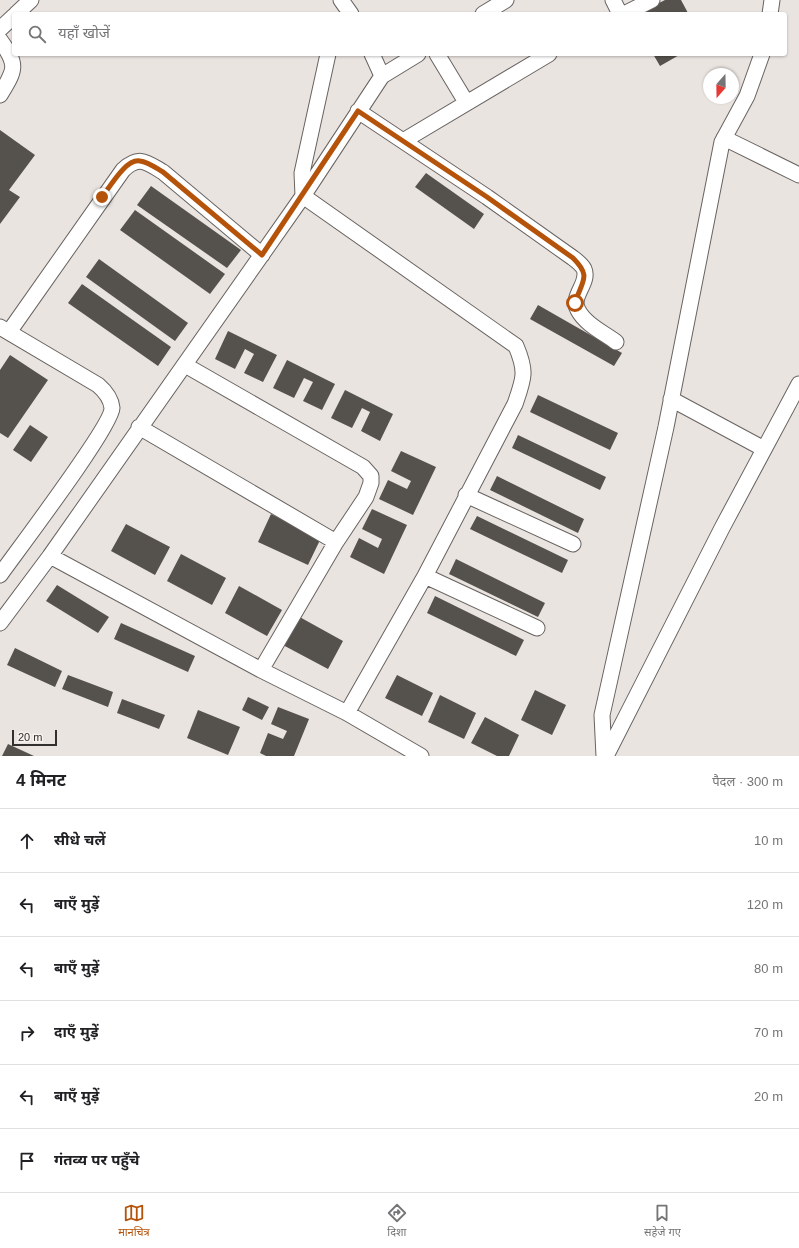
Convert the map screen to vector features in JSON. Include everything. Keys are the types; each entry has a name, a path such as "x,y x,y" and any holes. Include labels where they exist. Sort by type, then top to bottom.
{"street":[{"path":"18,12 31,0"},
{"path":"335,12 338,0"},
{"path":"341,0 350,12"},
{"path":"613,0 619,12"},
{"path":"628,12 652,0"},
{"path":"770,12 772,0"},
{"path":"486,12 501,1"},
{"path":"0,30 12,18"},
{"path":"0,40 11,56 14,67 0,95"},
{"path":"303,196 302,173 328,56"},
{"path":"373,56 382,76"},
{"path":"0,623 50,556 262,255 303,196 382,76 415,56"},
{"path":"438,56 466,102"},
{"path":"403,141 466,102 546,56"},
{"path":"605,756 602,716 671,399 724,138 747,96 761,56"},
{"path":"358,111 511,213 573,258 583,268 585,273 575,303 577,309 582,317 616,342"},
{"path":"724,138 799,175"},
{"path":"0,575 88,452 108,420 112,408 108,395 98,385 5,329 119,175 131,162 138,160 147,162 163,172 262,255"},
{"path":"303,196 516,346 524,363 524,380 515,404 466,495 425,576 347,713"},
{"path":"185,365 363,467 371,476 371,483 366,497 336,542 261,670"},
{"path":"605,756 799,384"},
{"path":"671,399 764,449"},
{"path":"140,427 336,542"},
{"path":"466,495 573,544"},
{"path":"50,556 261,670 347,713 421,756"},
{"path":"425,576 537,628"}],"building":[{"path":"665,0 681,0 687,12 641,12"},
{"path":"654,56 678,56 660,66"},
{"path":"0,130 35,155 9,190 20,197 0,224"},
{"path":"426,173 484,214 474,229 415,187"},
{"path":"151,186 241,250 227,268 137,205"},
{"path":"135,210 225,274 210,294 120,230"},
{"path":"99,259 188,323 175,341 86,277"},
{"path":"82,284 171,347 158,366 68,303"},
{"path":"538,305 622,353 614,366 530,319"},
{"path":"228,331 277,355 263,382 244,373 254,354 245,349 235,369 215,359"},
{"path":"10,355 48,380 8,438 0,433 0,370"},
{"path":"287,360 335,384 322,410 303,401 313,382 304,378 294,398 273,388"},
{"path":"345,390 393,414 380,441 361,431 370,412 362,408 352,428 331,418"},
{"path":"538,395 618,433 610,450 530,412"},
{"path":"30,425 48,437 31,462 13,450"},
{"path":"518,435 606,477 600,490 512,448"},
{"path":"401,451 436,467 413,515 379,499 388,480 407,489 411,481 391,471"},
{"path":"497,476 584,519 578,533 490,490"},
{"path":"372,509 407,525 384,574 350,557 359,538 378,548 382,539 362,529"},
{"path":"271,514 321,538 308,565 258,542"},
{"path":"477,516 568,560 562,573 470,529"},
{"path":"126,524 170,547 155,575 111,551"},
{"path":"181,554 226,578 212,605 167,581"},
{"path":"456,559 545,603 538,617 449,574"},
{"path":"57,585 109,617 98,633 46,601"},
{"path":"239,586 282,610 267,636 225,613"},
{"path":"435,596 524,640 516,656 427,613"},
{"path":"296,615 343,641 328,669 281,644"},
{"path":"121,623 195,656 188,672 114,639"},
{"path":"15,648 62,671 55,687 7,665"},
{"path":"68,675 113,692 108,707 62,689"},
{"path":"397,675 433,693 422,716 385,698"},
{"path":"535,690 566,705 552,735 521,720"},
{"path":"440,695 476,713 464,739 428,722"},
{"path":"248,697 269,707 262,720 242,710"},
{"path":"122,699 165,715 159,729 117,713"},
{"path":"278,707 309,719 294,756 266,756 260,753 268,733 283,739 287,731 271,724"},
{"path":"198,710 240,727 228,755 187,738"},
{"path":"485,717 519,735 509,756 497,756 471,743"},
{"path":"8,744 34,756 2,756"}],"route":[{"path":"102,197 131,162 138,160 147,162 163,172 262,255 303,196 358,111 487,197 573,258 583,268 585,273 575,303"}]}
